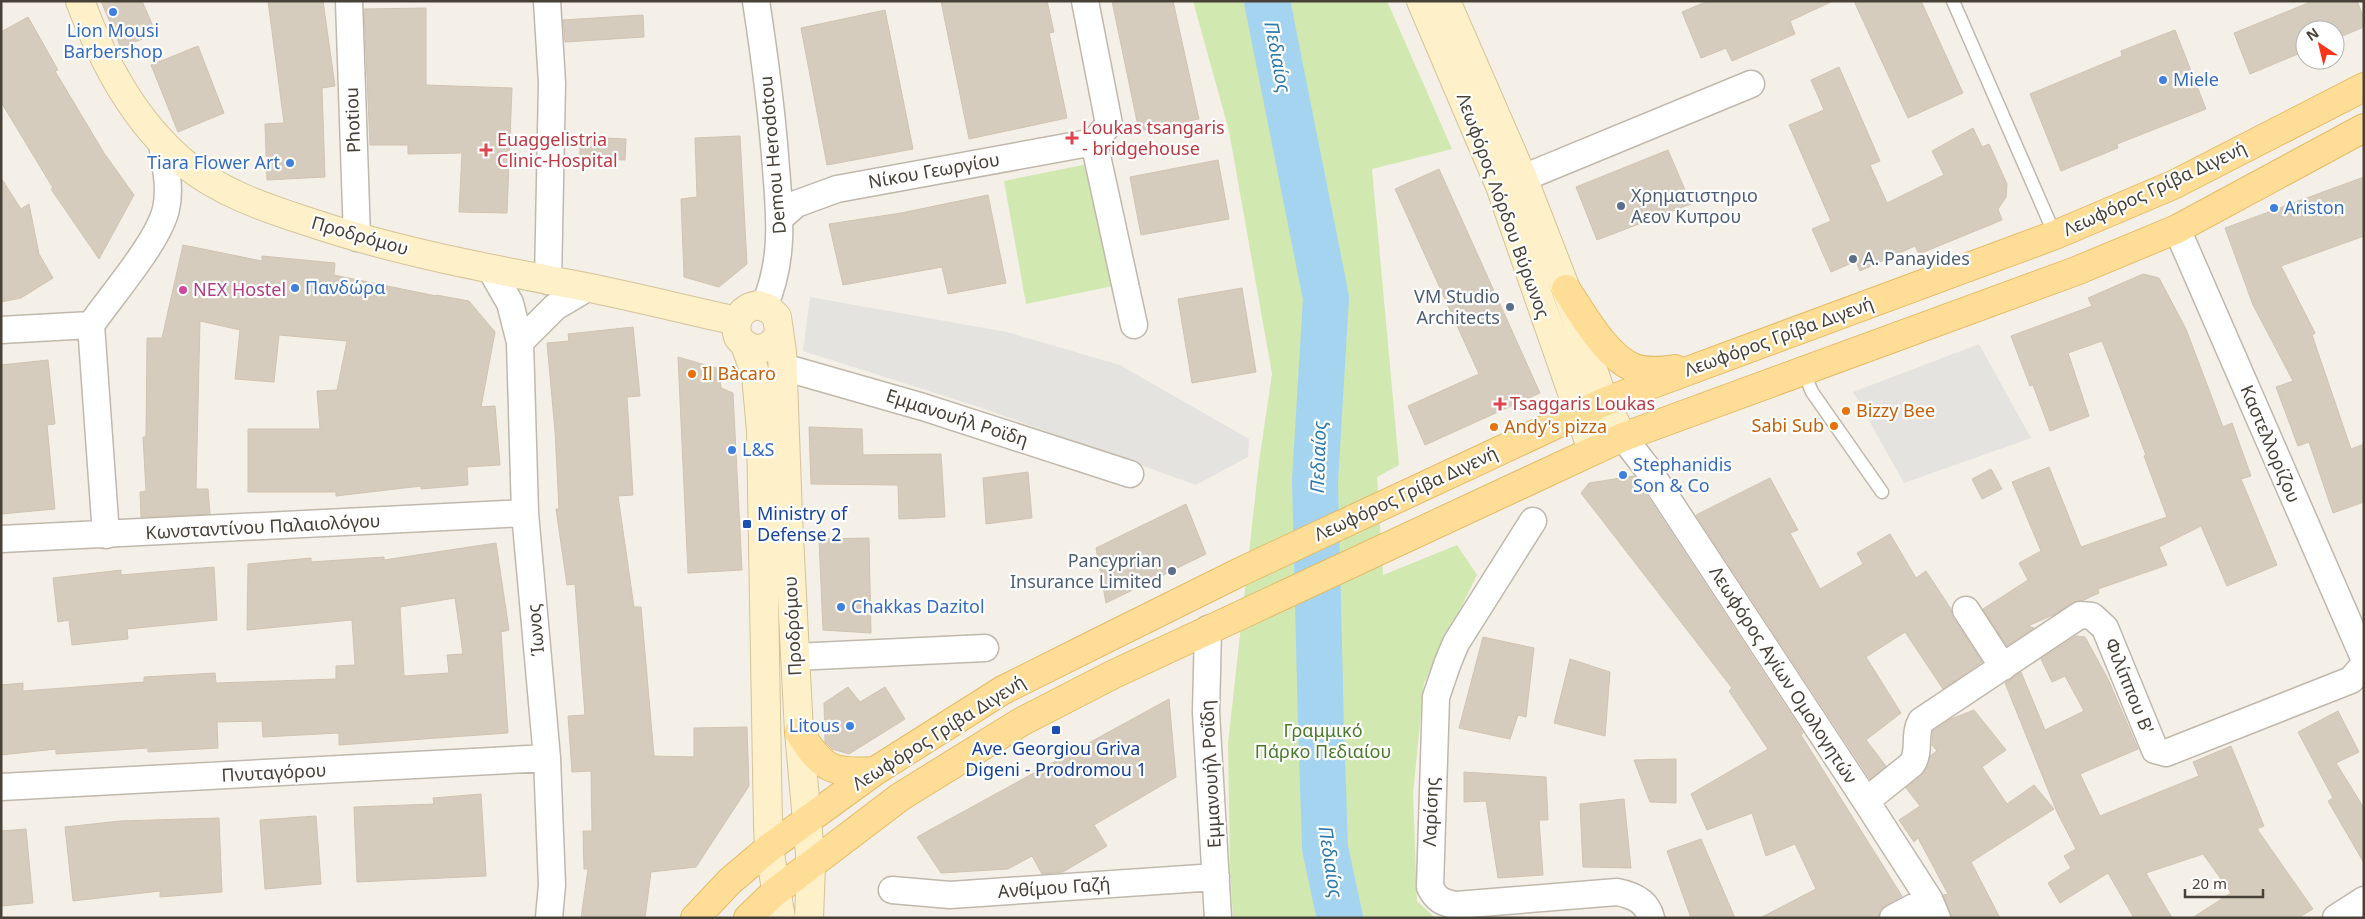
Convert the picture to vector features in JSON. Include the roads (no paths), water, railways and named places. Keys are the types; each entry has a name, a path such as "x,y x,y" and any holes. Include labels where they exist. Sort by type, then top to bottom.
{"main road":[{"name":"Λεωφόρος Γρίβα Διγενή","path":"695,918 730,881 769,848 808,819 875,771 1003,690 1240,572 1604,402 2055,235 2173,185 2364,87"},
{"name":"Λεωφόρος Γρίβα Διγενή","path":"748,918 778,905 811,866 900,797 1021,722 1208,629 1623,437 2076,271 2177,229 2364,128"},
{"path":"1566,290 1603,342 1615,356 1632,367 1650,371 1700,366"},
{"path":"799,732 813,754 824,764 837,770 851,773 875,771"}],"street":[{"name":"Προδρόμου","path":"80,1 116,80 136,112 162,143 186,164 253,204 357,238 491,270 587,288 741,333 750,348 762,349 773,344 779,334"},
{"name":"Photiou","path":"350,1 357,238"},
{"path":"547,1 552,84 548,281"},
{"path":"1084,1 1109,124 1094,142 1134,325"},
{"name":"Λεωφόρος Λόρδου Βύρωνος","path":"1421,1 1500,186 1592,450"},
{"name":"Λεωφόρος Λόρδου Βύρωνος","path":"1446,1 1523,178 1566,290 1604,402 1623,437"},
{"name":"Demou Herodotou","path":"759,2 772,113 780,218 778,255 772,288 764,306"},
{"path":"1523,178 1751,84"},
{"name":"Νίκου Γεωργίου","path":"780,218 796,204 837,189 1094,142"},
{"path":"106,535 91,325 147,248 166,209 168,185 162,143"},
{"name":"Καστελλορίζου","path":"2177,229 2364,658"},
{"name":"Ίωνος","path":"491,270 510,303 520,342 525,513 547,758 552,885 550,918"},
{"path":"520,342 555,307 587,288"},
{"name":"Προδρόμου","path":"764,306 777,317 783,367 799,732 811,866 810,918"},
{"path":"741,333 747,308 764,306"},
{"path":"1,330 91,325"},
{"name":"Προδρόμου","path":"741,333 756,375 762,430 769,848 778,905"},
{"name":"Εμμανουήλ Ροϊδη","path":"783,367 923,407 1130,474"},
{"name":"Λεωφόρος Αγίων Ομολογητών","path":"1623,437 1647,468 1866,801 1933,909"},
{"name":"Κωνσταντίνου Παλαιολόγου","path":"1,539 525,513"},
{"name":"Λαρίσης","path":"1533,521 1456,643 1436,697 1430,887 1435,897 1444,903 1456,905 1617,892 1635,897 1644,904 1651,918"},
{"path":"1966,610 2003,667"},
{"name":"Φιλίππου Β'","path":"1866,801 1912,764 1916,757 1916,737 1921,721 2080,615 2092,616 2105,628 2155,750 2166,753 2351,680 2364,665"},
{"name":"Εμμανουήλ Ροΐδη","path":"1208,629 1206,712 1218,918"},
{"path":"795,658 985,648"},
{"name":"Πνυταγόρου","path":"1,787 547,758"},
{"name":"Ανθίμου Γαζή","path":"892,890 950,895 1216,877"},
{"path":"2336,918 2364,900"},
{"path":"1893,918 1933,909"}],"lane":[{"path":"1953,1 2055,235"},
{"path":"1802,370 1817,400 1882,492"}],"waterway":[{"name":"Πεδιαίος","path":"1267,1 1326,298 1315,481 1325,848 1340,918"}],"place":[{"name":"Lion Mousi Barbershop","path":"113,12"},
{"name":"Miele","path":"2163,80"},
{"name":"Loukas tsangaris - bridgehouse","path":"1072,138"},
{"name":"Euaggelistria Clinic-Hospital","path":"486,150"},
{"name":"Tiara Flower Art","path":"290,163"},
{"name":"Χρηματιστηριο Αεον Κυπρου","path":"1621,206"},
{"name":"Ariston","path":"2274,208"},
{"name":"A. Panayides","path":"1853,259"},
{"name":"Πανδώρα","path":"295,288"},
{"name":"NEX Hostel","path":"183,290"},
{"name":"VM Studio Architects","path":"1510,307"},
{"name":"Il Bàcaro","path":"692,374"},
{"name":"Tsaggaris Loukas","path":"1500,404"},
{"name":"Bizzy Bee","path":"1846,411"},
{"name":"Sabi Sub","path":"1834,426"},
{"name":"Andy's pizza","path":"1494,427"},
{"name":"L&S","path":"732,450"},
{"name":"Stephanidis Son & Co","path":"1623,475"},
{"name":"Ministry of Defense 2","path":"747,524"},
{"name":"Pancyprian Insurance Limited","path":"1172,571"},
{"name":"Chakkas Dazitol","path":"841,607"},
{"name":"Litous","path":"850,726"},
{"name":"Ave. Georgiou Griva Digeni - Prodromou 1","path":"1056,730"}],"park label":[{"name":"Γραμμικό Πάρκο Πεδιαίου","path":"1323,741"}]}
